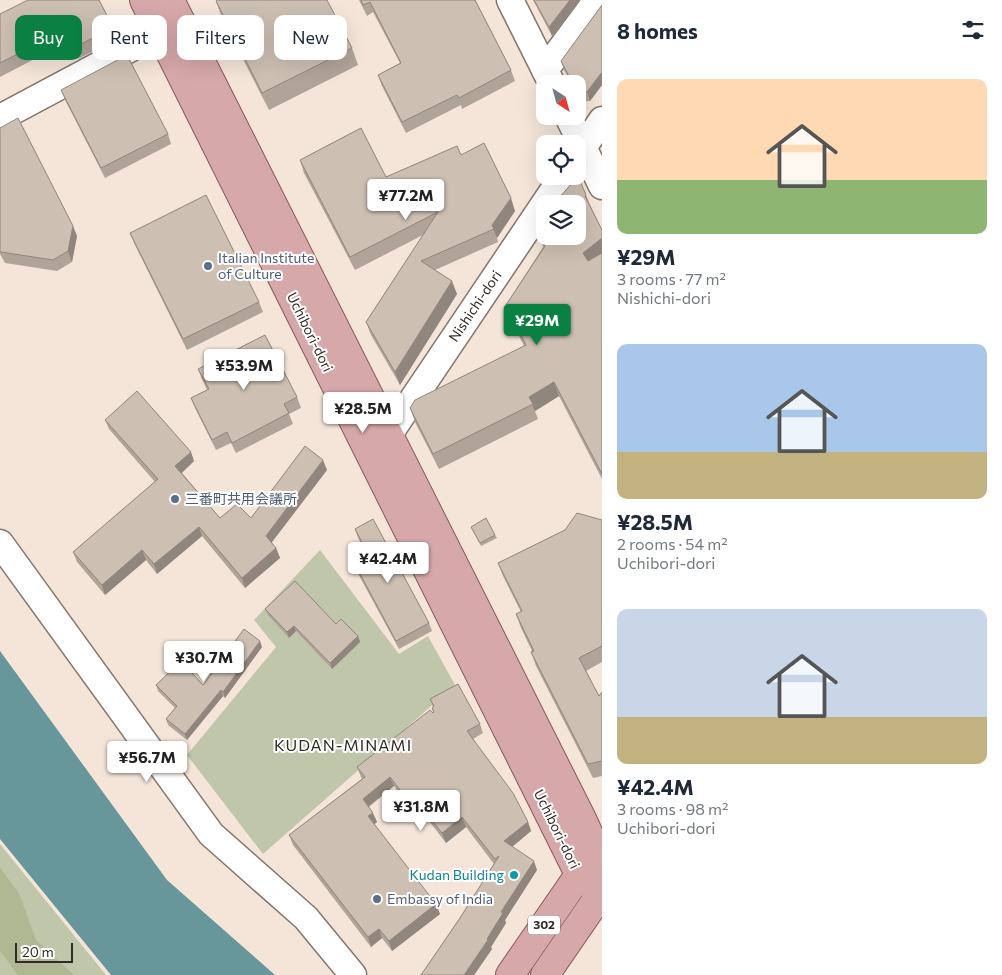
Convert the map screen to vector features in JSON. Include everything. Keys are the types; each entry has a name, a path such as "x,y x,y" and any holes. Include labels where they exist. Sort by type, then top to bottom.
{"main road":[{"name":"Uchibori-dori","path":"144,0 170,18 388,436 568,791 599,846 601,893"},
{"name":"Uchibori-dori","path":"170,18 579,874 601,893"},
{"path":"568,791 588,811 602,814"},
{"name":"302","path":"510,975 599,846"},
{"name":"302","path":"545,975 601,893"}],"street":[{"path":"510,0 547,75"},
{"path":"549,75 597,0"},
{"path":"0,118 170,18"},
{"path":"586,143 602,120"},
{"path":"586,161 602,186"},
{"name":"Nishichi-dori","path":"388,436 557,185"},
{"path":"0,543 211,834 306,918 353,975"}],"green space":[{"path":"320,550 399,654 428,636 455,685 263,854 187,755 276,647 254,620"},
{"path":"0,844 106,975 0,975"},
{"path":"0,868 19,893 36,940 74,975 18,975 0,951"}],"water":[{"path":"0,651 167,880 275,975 111,975 0,839"}],"building":[{"path":"28,0 99,0 107,15 92,15 92,38 82,44 82,15 15,15 15,55 0,63 0,14"},
{"path":"327,0 335,15 274,15 274,60 328,60 262,93 246,60 264,60 264,15 223,15 216,1"},
{"path":"361,0 475,0 511,70 459,98 457,95 402,122 378,75 401,63 370,2 363,5"},
{"path":"534,0 570,0 549,27"},
{"path":"602,5 602,72 587,92 586,75 568,75 561,61"},
{"path":"347,38 352,48 347,50"},
{"path":"118,60 130,60 168,134 101,168 61,90"},
{"path":"18,118 73,226 68,251 53,260 0,251 0,128"},
{"path":"361,128 386,177 457,146 461,155 484,143 511,198 492,225 494,229 421,261 452,281 395,372 366,322 438,212 350,257 300,160"},
{"path":"570,185 582,185 586,195 562,195"},
{"path":"206,195 259,302 183,339 130,233"},
{"path":"586,198 602,230 602,238 583,253 588,261 602,253 602,474 554,382 529,397 533,404 433,454 410,408 415,400 526,345 506,305 545,246 586,245"},
{"path":"265,335 297,397 284,404 289,413 232,443 227,432 212,440 191,398 209,389 198,369"},
{"path":"137,391 191,452 175,466 220,518 237,504 251,518 305,446 323,460 266,536 276,548 242,578 199,527 154,564 142,550 102,585 73,552 158,479 105,420"},
{"path":"577,513 602,520 602,646 579,658 599,696 602,692 602,761 588,764 531,652 534,651 516,614 522,611 498,563 565,530"},
{"path":"486,518 495,535 480,543 471,527"},
{"path":"373,519 429,623 396,641 352,559 367,552 355,529"},
{"path":"295,581 336,624 341,619 358,636 330,663 294,626 287,632 265,609"},
{"path":"244,629 260,641 223,692 221,690 185,734 166,719 177,706 156,685 181,661 203,685"},
{"path":"458,684 480,724 467,731 513,793 528,822 504,841 534,861 501,912 503,913 488,940 464,975 421,975 499,856 495,859 462,817 442,833 425,812 420,816 390,777 363,799 373,813 368,816 436,904 389,941 379,929 368,937 289,835 365,777 357,767 430,710 433,713 432,708 434,706 430,699"}],"place":[{"name":"Italian Institute of Culture","path":"208,266"},
{"name":"三番町共用会議所","path":"175,499"},
{"name":"Kudan Building","path":"514,875"},
{"name":"Embassy of India","path":"377,899"}],"district":[{"name":"KUDAN-MINAMI","path":"343,745"}]}
